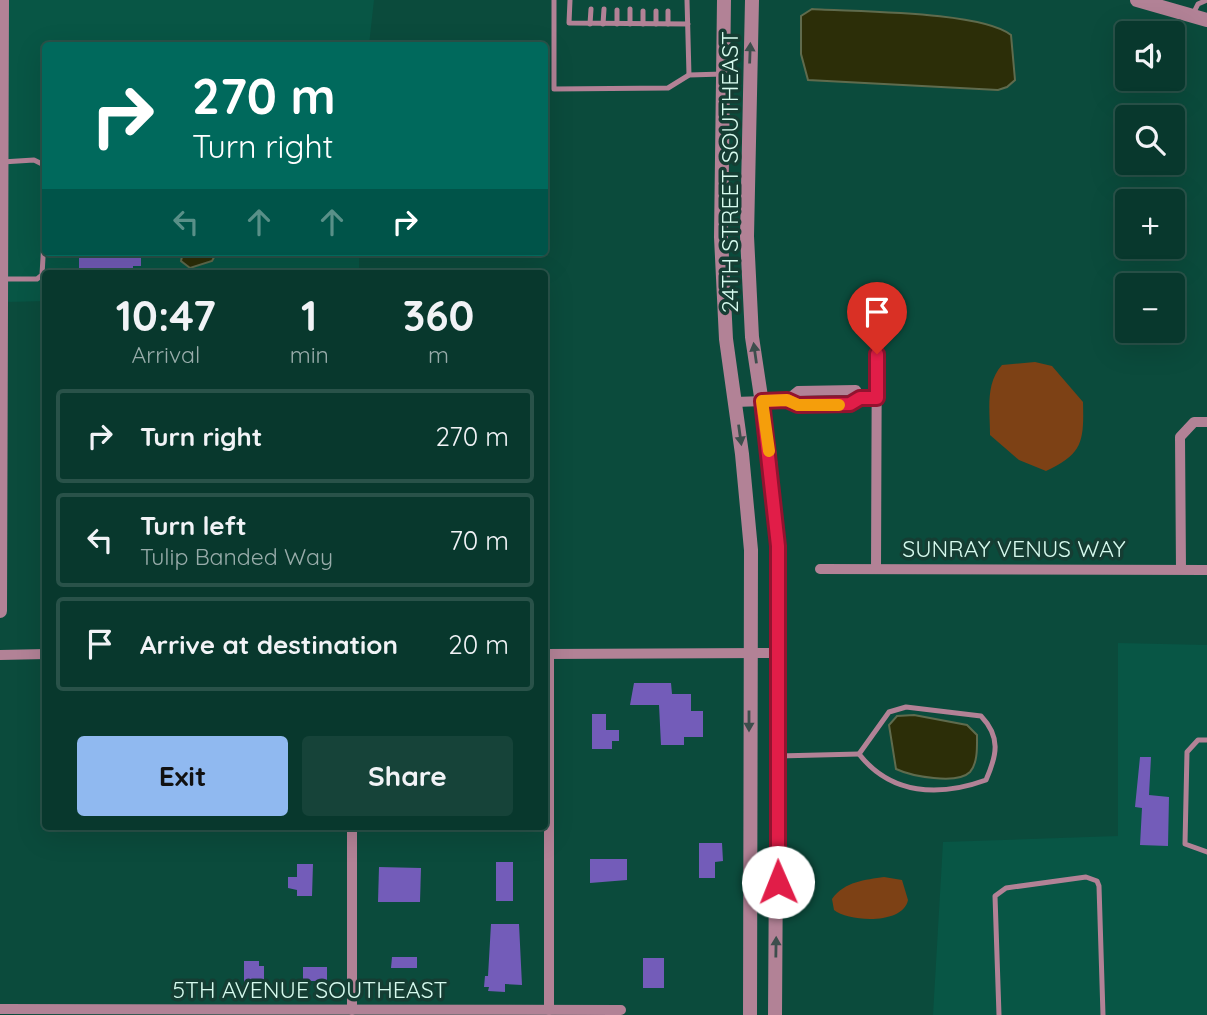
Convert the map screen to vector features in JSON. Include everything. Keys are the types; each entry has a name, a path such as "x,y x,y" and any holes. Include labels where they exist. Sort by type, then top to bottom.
{"street":[{"path":"0,611 2,0"},
{"name":"24TH STREET SOUTHEAST","path":"724,0 721,237 726,339 751,550 750,1015"},
{"name":"24TH STREET SOUTHEAST","path":"752,0 747,236 752,337 778,546 775,1015"},
{"path":"1138,0 1198,10"},
{"path":"876,569 877,311"},
{"path":"735,402 787,400 798,391 856,390 860,398 877,398"},
{"path":"1181,569 1180,437 1194,422 1207,422"},
{"name":"SUNRAY VENUS WAY","path":"820,569 1207,569"},
{"path":"548,654 777,653"},
{"path":"0,655 42,654"},
{"path":"352,830 352,1010"},
{"path":"542,1012 545,830"},
{"name":"5TH AVENUE SOUTHEAST","path":"0,1009 468,1013 577,1013 621,1010"}],"lane":[{"path":"554,0 554,89 668,89 689,75 723,74"},
{"path":"570,0 569,23 688,24"},
{"path":"687,0 689,75"},
{"path":"1198,10 1207,0"},
{"path":"590,23 591,9"},
{"path":"603,23 604,9"},
{"path":"630,9 630,24"},
{"path":"617,10 617,23"},
{"path":"643,11 643,24"},
{"path":"656,11 656,24"},
{"path":"668,11 668,24"},
{"path":"2,162 34,160 42,164"},
{"path":"1,279 37,279 42,275"},
{"path":"906,707 981,716 992,728 997,748 986,780 962,788 938,791 899,785 872,771 859,754 889,712 906,707"},
{"path":"1207,740 1198,740 1187,752 1185,844 1207,852"},
{"path":"777,756 859,754"},
{"path":"999,1015 995,895 1006,888 1086,877 1097,881 1099,887 1103,1015"}],"shaded area":[{"path":"8,0 374,0 369,42 42,42 42,256 183,256 182,261 190,268 216,256 359,256 359,270 42,270 42,301 7,302"},
{"path":"812,9 946,17 995,27 1011,35 1015,80 998,90 808,80 801,54 801,16"},
{"path":"182,256 215,256 212,261 190,268 181,261"},
{"path":"1035,362 1052,366 1083,402 1083,427 1079,445 1068,459 1046,471 1019,460 990,435 991,389 997,372 1002,365"},
{"path":"1118,643 1207,645 1207,1015 933,1015 943,842 1118,836"},
{"path":"914,715 967,725 977,735 976,759 970,772 964,776 945,779 896,769 889,725 897,716"},
{"path":"884,877 902,880 908,900 904,908 896,914 863,919 834,910 832,899 843,888 856,882"}],"building":[{"path":"79,256 141,256 141,266 133,266 133,270 79,270"},
{"path":"634,683 671,683 672,694 691,694 691,711 703,711 703,737 684,737 684,745 661,745 659,705 630,705"},
{"path":"592,714 606,714 606,730 619,730 619,741 612,741 612,749 592,749"},
{"path":"1140,757 1151,757 1149,795 1169,797 1168,846 1140,845 1142,808 1135,807"},
{"path":"699,843 722,843 723,861 715,862 715,878 699,878"},
{"path":"590,859 627,859 627,880 590,883"},
{"path":"496,862 513,862 513,901 496,901"},
{"path":"297,864 313,864 312,896 297,896 297,890 288,888 288,877 297,877"},
{"path":"379,867 421,868 420,902 378,902"},
{"path":"491,924 519,924 522,985 505,984 505,992 488,991 489,987 484,987 485,976 488,976"},
{"path":"392,957 417,957 417,968 391,968"},
{"path":"643,958 664,958 664,988 643,988"},
{"path":"244,961 259,961 259,966 264,966 264,983 244,983"},
{"path":"303,967 327,967 327,981 303,981"}],"slow traffic":[{"path":"769,451 762,401 787,400 798,405 839,405"}],"route":[{"path":"778,882 778,546 762,401 787,400 798,405 850,404 860,398 877,398 877,354"}]}
